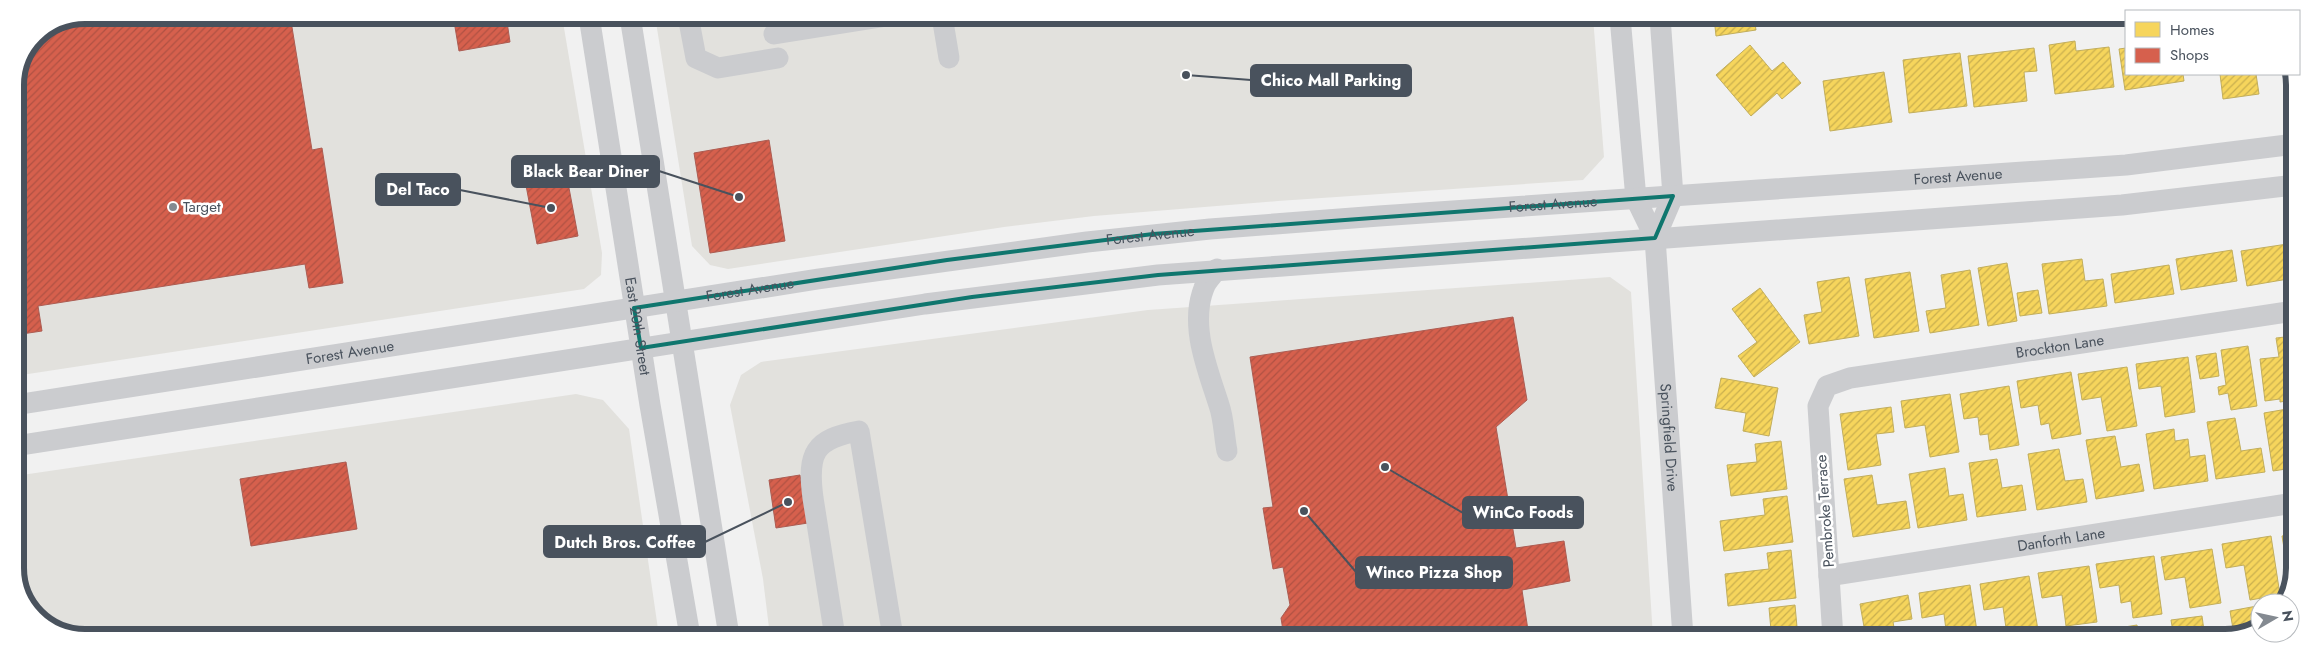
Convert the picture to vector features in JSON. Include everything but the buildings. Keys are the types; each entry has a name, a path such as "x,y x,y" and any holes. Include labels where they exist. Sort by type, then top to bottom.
{"street":[{"name":"East 20th Street","path":"590,24 634,308 689,629"},
{"path":"631,24 728,629"},
{"path":"690,24 696,58 718,68 778,58"},
{"path":"774,34 837,24"},
{"path":"943,24 949,58"},
{"name":"Springfield Drive","path":"1621,24 1636,199 1655,238 1682,629"},
{"name":"Springfield Drive","path":"1655,238 1673,196 1661,24"},
{"name":"Forest Avenue","path":"24,404 980,255 1144,235 1370,216 2126,165 2286,145"},
{"path":"24,445 972,297 1217,269 2122,205 2286,185"},
{"path":"1217,269 1204,287 1200,303 1201,346 1206,370 1220,407 1227,451"},
{"name":"Brockton Lane","path":"1827,386 1850,378 2286,312"},
{"name":"Pembroke Terrace","path":"1827,386 1818,406 1832,629"},
{"path":"834,629 810,477 812,458 818,446 831,437 860,432 892,629"},
{"name":"Danforth Lane","path":"1829,576 2286,504"}],"highlighted area":[{"path":"1673,196 1655,238 1158,275 972,297 641,348 634,308 947,260 1153,234"}],"shaded area":[{"path":"84,24 563,24 602,253 601,275 584,289 24,375 24,84 28,61 41,41 51,34 61,28"},
{"path":"656,24 1594,24 1604,157 1583,180 1094,216 1004,227 728,269 710,265 692,246"},
{"path":"1610,277 1631,292 1652,629 769,629 763,579 730,405 741,375 761,362 1148,310"},
{"path":"576,394 603,400 629,429 658,629 76,629 58,623 44,614 36,606 28,592 24,573 24,475"}],"place":[{"name":"Chico Mall Parking","path":"1186,75"},
{"name":"Black Bear Diner","path":"739,197"},
{"name":"Target","path":"173,207"},
{"name":"Del Taco","path":"551,208"},
{"name":"WinCo Foods","path":"1385,467"},
{"name":"Dutch Bros. Coffee","path":"788,502"},
{"name":"Winco Pizza Shop","path":"1304,511"}]}
